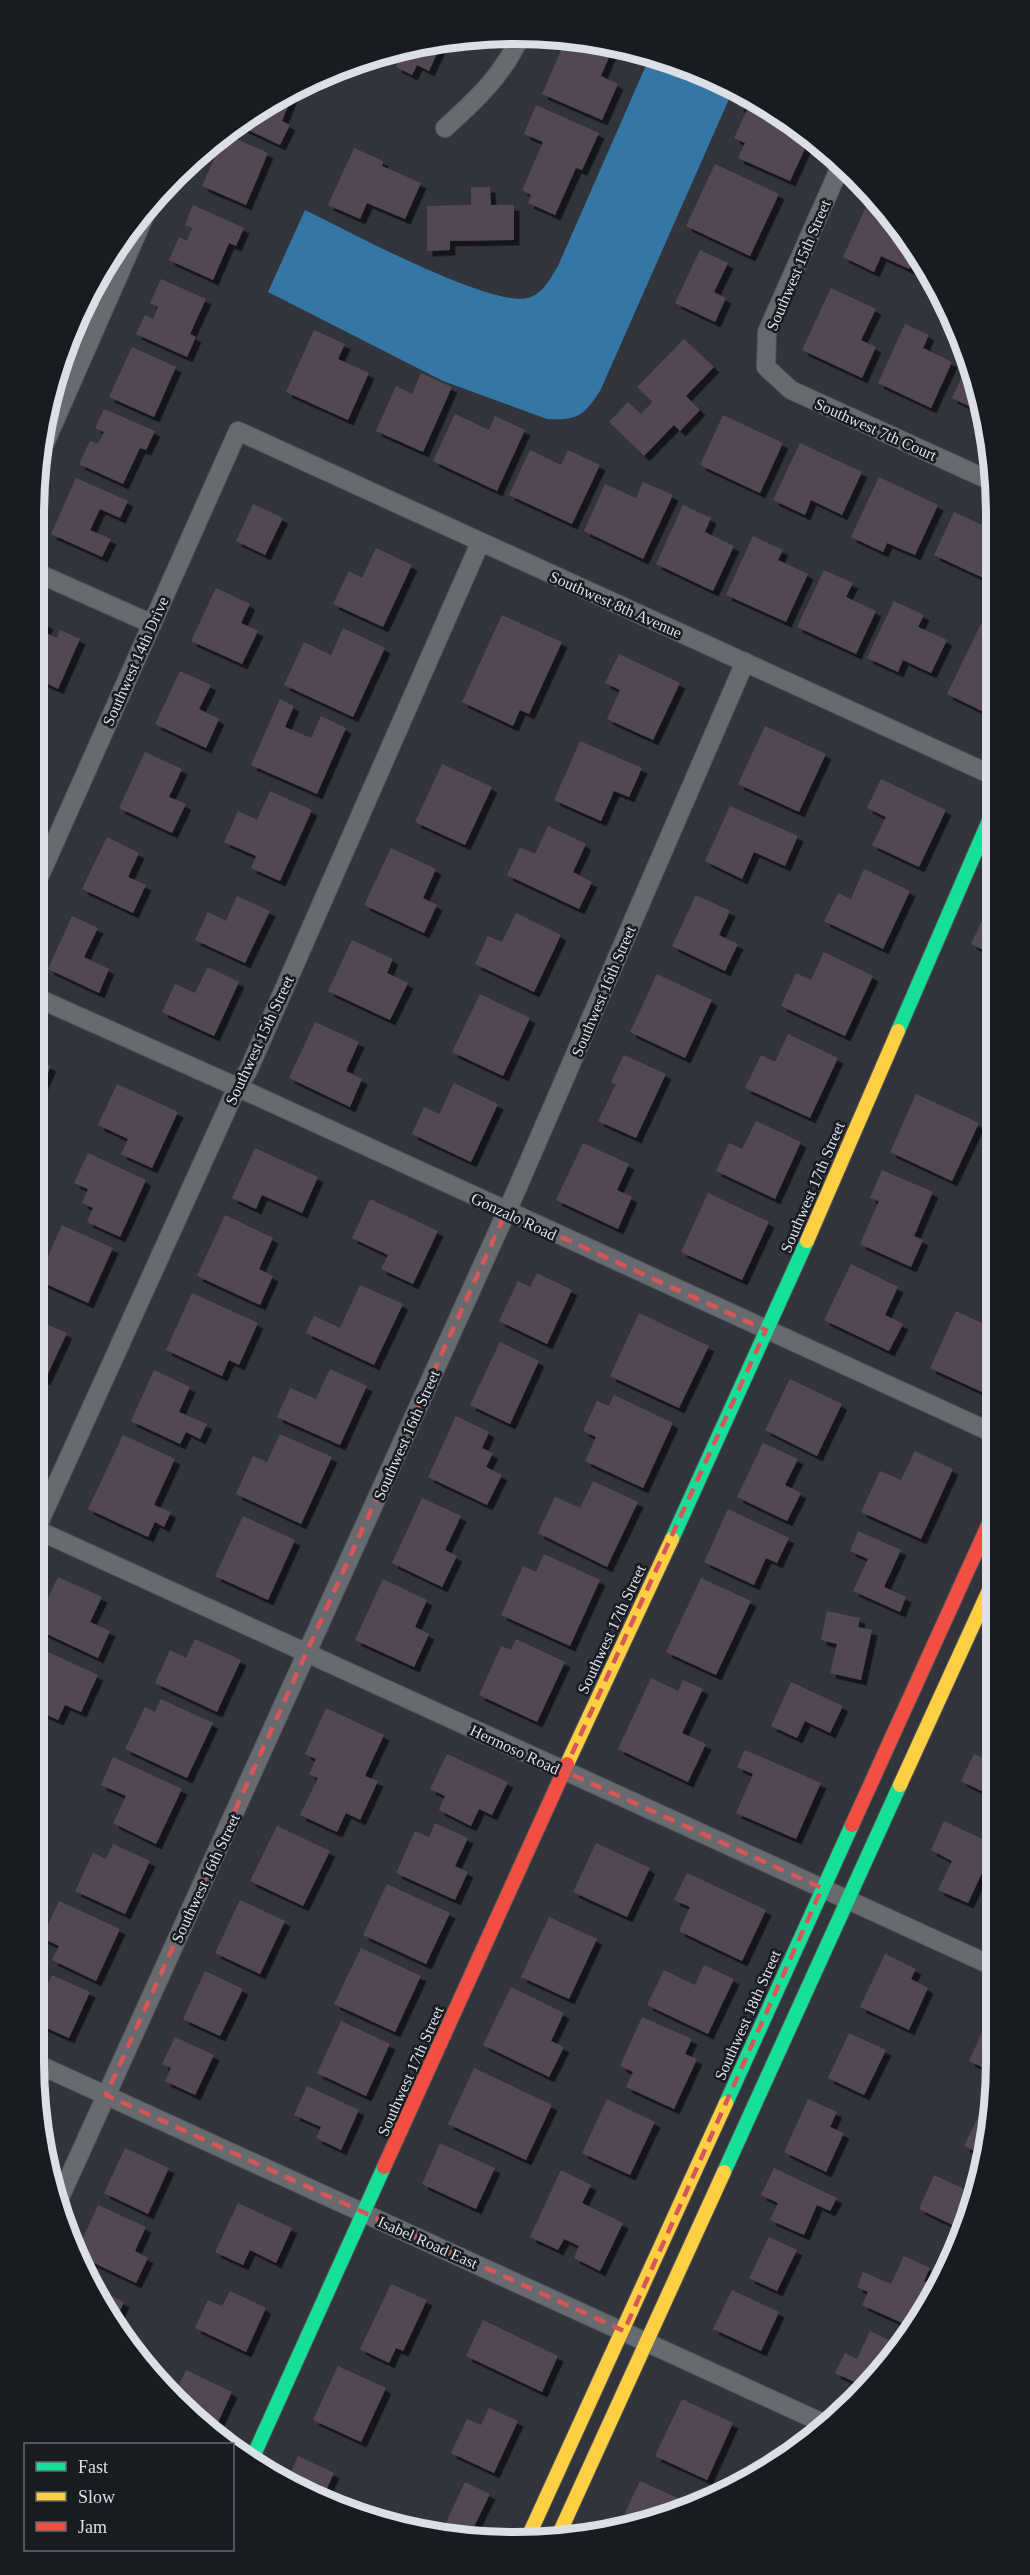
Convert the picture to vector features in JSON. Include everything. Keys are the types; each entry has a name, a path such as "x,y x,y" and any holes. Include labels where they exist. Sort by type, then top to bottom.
{"main road":[{"name":"Southwest 17th Street","path":"255,2453 564,1771 766,1330 777,1311 986,828"},
{"name":"Southwest 18th Street","path":"531,2531 624,2331 822,1888 986,1530"},
{"path":"562,2528 986,1597"}],"street":[{"path":"445,128 489,87 518,44"},
{"name":"Southwest 15th Street","path":"766,367 766,333 838,172"},
{"path":"53,426 137,234"},
{"name":"Southwest 7th Court","path":"766,367 791,390 984,478"},
{"name":"Southwest 8th Avenue","path":"238,432 986,772"},
{"name":"Southwest 14th Drive","path":"44,866 238,432"},
{"name":"Southwest 15th Street","path":"44,1509 237,1087 248,1071 480,543"},
{"path":"44,576 152,624"},
{"name":"Southwest 16th Street","path":"63,2191 308,1654 506,1212 745,662"},
{"path":"44,844 52,848"},
{"name":"Gonzalo Road","path":"44,1001 986,1430"},
{"name":"Hermoso Road","path":"44,1535 986,1963"},
{"name":"Isabel Road East","path":"44,2067 818,2420"}],"highlighted area":[{"path":"506,1212 766,1330 564,1771 822,1888 624,2331 106,2095"}],"water":[{"path":"647,63 695,79 731,96 601,389 585,410 573,417 547,419 443,381 268,292 305,210 455,281 513,298 536,295 547,284 558,266"}],"building":[{"path":"563,47 610,54 601,76 618,84 602,120 542,94"},
{"path":"439,50 429,71 417,65 412,75 396,67 400,58"},
{"path":"290,101 282,121 290,125 280,145 245,129"},
{"path":"740,101 751,107 807,145 790,181 738,158 745,143 734,138 747,110 738,106"},
{"path":"536,105 599,133 582,170 576,168 555,215 528,203 531,195 522,190 543,142 524,134"},
{"path":"233,137 268,153 246,205 202,186 218,149"},
{"path":"354,148 383,161 382,166 421,183 405,219 367,203 360,219 328,205"},
{"path":"715,164 779,194 750,256 686,226"},
{"path":"471,187 490,187 491,205 514,205 514,240 450,241 450,250 427,251 427,206 471,205"},
{"path":"868,203 913,262 909,269 881,256 874,272 843,257"},
{"path":"193,205 244,228 236,246 229,243 213,280 169,260 179,237 187,241 192,228 185,225"},
{"path":"700,250 728,263 714,292 726,298 715,322 675,303"},
{"path":"161,279 206,299 190,334 196,337 187,357 136,334 145,315 153,319 158,307 150,303"},
{"path":"831,288 876,309 861,340 876,347 862,378 802,350"},
{"path":"905,324 929,335 923,348 952,362 931,408 878,383"},
{"path":"314,330 345,344 338,359 369,373 348,420 286,392"},
{"path":"684,339 714,367 686,396 700,410 680,431 674,425 644,456 609,422 628,402 641,414 652,402 637,387"},
{"path":"132,347 176,367 154,417 109,397"},
{"path":"421,373 452,387 423,452 376,431 396,386 412,394"},
{"path":"964,373 974,408 952,398"},
{"path":"104,409 155,431 146,450 140,448 123,484 79,464 90,441 98,444 104,432 95,428"},
{"path":"455,414 489,430 495,416 525,430 497,491 433,461"},
{"path":"723,415 783,443 760,493 700,465"},
{"path":"976,418 978,430 972,427"},
{"path":"800,443 862,472 842,515 811,500 805,515 773,500"},
{"path":"530,450 561,465 568,450 600,465 572,524 509,495"},
{"path":"879,477 938,505 915,555 887,543 883,552 851,537"},
{"path":"76,478 128,501 120,518 100,509 90,530 111,539 102,557 51,534"},
{"path":"643,482 673,495 643,559 584,531 605,484 636,498"},
{"path":"253,504 283,518 265,555 236,541"},
{"path":"683,505 711,518 705,532 734,546 713,591 656,564"},
{"path":"954,512 986,527 986,579 934,555"},
{"path":"753,536 783,550 778,560 808,574 786,622 726,595"},
{"path":"376,548 412,565 383,627 333,604 349,571 362,578"},
{"path":"824,570 853,583 846,597 876,611 856,654 797,627"},
{"path":"216,588 250,604 241,623 258,631 242,664 191,641"},
{"path":"894,601 924,615 918,627 947,640 931,673 903,660 898,672 867,658"},
{"path":"502,615 562,642 529,714 520,710 513,726 462,702"},
{"path":"981,624 986,626 986,713 947,694"},
{"path":"343,628 385,648 353,717 284,685 304,642 331,655"},
{"path":"60,630 80,639 58,689 44,682 44,632 57,638"},
{"path":"619,654 680,683 653,740 607,719 620,690 605,683"},
{"path":"180,671 211,685 199,709 219,719 206,748 155,724"},
{"path":"280,699 294,706 285,727 311,738 321,716 346,728 317,794 251,765"},
{"path":"765,726 826,754 799,812 738,784"},
{"path":"580,741 642,768 629,797 614,791 601,821 554,800"},
{"path":"145,752 182,769 169,797 186,804 172,833 119,808"},
{"path":"442,764 492,787 465,845 415,822"},
{"path":"881,779 946,810 919,867 872,845 886,817 867,808"},
{"path":"270,791 312,810 280,881 251,868 256,856 224,842 238,811 257,820"},
{"path":"730,806 798,836 785,866 754,852 742,879 705,861"},
{"path":"548,826 586,844 573,872 592,882 579,909 507,875 520,847 535,854"},
{"path":"107,837 139,853 128,877 146,885 133,913 82,889"},
{"path":"391,848 436,869 423,898 437,905 424,933 364,905"},
{"path":"864,869 910,891 883,949 824,921 838,893 851,899"},
{"path":"696,895 730,911 719,935 738,944 725,971 672,946"},
{"path":"237,896 270,911 245,963 195,940 208,912 226,921"},
{"path":"986,912 986,951 971,944"},
{"path":"516,913 561,935 534,992 475,964 488,936 502,942"},
{"path":"72,916 98,928 84,957 109,969 99,993 48,969"},
{"path":"352,940 393,959 387,973 408,983 390,1020 328,991"},
{"path":"824,952 873,976 845,1036 781,1006 796,973 811,980"},
{"path":"208,967 239,982 214,1036 162,1012 175,984 195,993"},
{"path":"657,974 712,1000 685,1058 630,1032"},
{"path":"480,994 530,1018 503,1076 452,1052"},
{"path":"315,1022 359,1042 346,1071 362,1079 350,1107 289,1078"},
{"path":"788,1034 838,1058 810,1118 745,1088 761,1055 775,1062"},
{"path":"624,1055 666,1074 636,1138 598,1121 616,1084 611,1082"},
{"path":"44,1063 51,1066 44,1081"},
{"path":"454,1083 498,1104 471,1162 412,1134 424,1107 439,1114"},
{"path":"117,1084 178,1112 152,1168 121,1154 128,1139 98,1125"},
{"path":"916,1094 979,1123 952,1181 890,1152"},
{"path":"756,1121 801,1142 775,1199 716,1171 729,1143 742,1149"},
{"path":"583,1143 629,1164 617,1190 632,1197 618,1229 556,1200"},
{"path":"255,1148 318,1177 302,1213 262,1195 256,1209 232,1198"},
{"path":"88,1153 146,1180 120,1237 87,1222 93,1208 82,1203 88,1189 74,1183"},
{"path":"882,1170 933,1192 914,1236 923,1240 911,1267 860,1244 879,1201 870,1198"},
{"path":"708,1193 769,1222 742,1280 681,1252"},
{"path":"370,1199 438,1231 413,1284 381,1269 388,1255 352,1238"},
{"path":"225,1215 273,1238 259,1269 273,1276 260,1305 197,1276"},
{"path":"62,1225 113,1248 88,1303 44,1283 44,1265"},
{"path":"851,1264 898,1287 885,1315 903,1324 889,1351 824,1320"},
{"path":"537,1273 572,1290 547,1344 499,1321 518,1281 530,1287"},
{"path":"360,1285 403,1304 374,1365 306,1333 314,1316 340,1328"},
{"path":"192,1293 258,1323 239,1365 229,1360 222,1376 166,1350"},
{"path":"956,1311 986,1325 986,1394 930,1368"},
{"path":"639,1313 709,1346 679,1408 610,1376"},
{"path":"44,1323 67,1333 44,1380"},
{"path":"500,1342 539,1361 510,1424 470,1405"},
{"path":"330,1369 367,1386 340,1445 277,1417 290,1388 316,1399"},
{"path":"154,1370 190,1387 179,1412 207,1424 200,1439 186,1432 180,1444 131,1421"},
{"path":"790,1379 842,1404 817,1456 765,1430"},
{"path":"614,1395 673,1423 643,1488 585,1461 596,1437 583,1431 597,1401 609,1406"},
{"path":"456,1416 489,1432 482,1448 493,1453 486,1467 502,1475 487,1505 428,1477"},
{"path":"280,1434 332,1457 301,1524 236,1494 253,1456 267,1462"},
{"path":"123,1435 175,1459 154,1505 171,1512 164,1527 155,1522 148,1537 88,1509"},
{"path":"763,1443 798,1459 785,1485 801,1493 787,1521 737,1497"},
{"path":"915,1451 953,1469 921,1539 861,1512 880,1471 901,1480"},
{"path":"593,1481 638,1502 607,1567 538,1533 555,1497 580,1508"},
{"path":"422,1498 461,1516 445,1550 457,1556 442,1587 392,1563"},
{"path":"728,1509 789,1538 777,1563 766,1558 754,1585 704,1562"},
{"path":"243,1516 295,1540 268,1600 215,1576"},
{"path":"858,1531 901,1550 884,1587 906,1597 900,1612 853,1591 868,1559 850,1551"},
{"path":"544,1554 600,1580 570,1646 501,1615 523,1566 536,1572"},
{"path":"58,1577 102,1597 90,1622 110,1631 98,1658 44,1633 44,1607"},
{"path":"701,1578 751,1601 716,1675 666,1652"},
{"path":"383,1579 427,1600 415,1627 429,1634 414,1667 355,1640"},
{"path":"827,1611 860,1618 858,1627 872,1630 861,1680 830,1673 837,1644 821,1640"},
{"path":"195,1639 241,1660 217,1712 155,1683 170,1650 186,1658"},
{"path":"516,1639 565,1662 537,1722 479,1695 501,1646 511,1650"},
{"path":"44,1650 98,1675 81,1712 65,1705 58,1720 44,1714"},
{"path":"651,1678 678,1691 683,1680 703,1689 682,1733 706,1744 688,1782 618,1749"},
{"path":"791,1682 843,1706 830,1733 805,1721 797,1738 771,1726"},
{"path":"161,1699 213,1723 187,1778 125,1749 145,1707 155,1712"},
{"path":"326,1708 384,1735 365,1776 378,1781 360,1820 346,1813 337,1832 300,1815 318,1778 309,1774 316,1759 305,1754"},
{"path":"745,1750 821,1783 796,1839 736,1813 753,1774 737,1767"},
{"path":"447,1754 508,1782 492,1815 479,1809 471,1826 439,1810 445,1796 430,1789"},
{"path":"974,1754 986,1760 986,1793 961,1781"},
{"path":"113,1757 182,1789 156,1844 113,1823 126,1796 101,1785"},
{"path":"944,1821 986,1841 986,1864 968,1903 938,1890 952,1861 931,1850"},
{"path":"435,1823 468,1838 455,1866 468,1872 455,1900 396,1873 415,1831 429,1837"},
{"path":"277,1826 330,1851 303,1906 250,1881"},
{"path":"596,1843 650,1868 627,1917 573,1892"},
{"path":"113,1844 150,1861 125,1914 75,1891 93,1853 106,1859"},
{"path":"687,1873 766,1910 742,1961 679,1931 690,1907 674,1900"},
{"path":"387,1884 450,1913 426,1964 363,1935"},
{"path":"240,1900 285,1921 260,1974 215,1953"},
{"path":"59,1901 120,1929 96,1981 52,1960 59,1946 44,1939 44,1934"},
{"path":"549,1917 597,1939 569,1999 521,1977"},
{"path":"361,1948 421,1976 395,2032 334,2004"},
{"path":"885,1954 916,1969 911,1979 928,1988 909,2030 860,2007"},
{"path":"704,1965 734,1979 708,2034 647,2005 664,1970 695,1985"},
{"path":"205,1971 243,1989 220,2036 183,2019"},
{"path":"52,1975 90,1992 69,2038 44,2027 45,1990"},
{"path":"511,1987 564,2013 551,2041 564,2047 549,2077 483,2045"},
{"path":"642,2017 692,2039 685,2054 697,2059 674,2109 626,2087 633,2072 620,2066"},
{"path":"341,2021 390,2044 366,2096 317,2073"},
{"path":"986,2023 986,2069 969,2061"},
{"path":"849,2033 886,2050 864,2095 828,2078"},
{"path":"175,2037 214,2055 195,2095 165,2081 171,2068 162,2064"},
{"path":"474,2068 552,2105 526,2160 448,2124"},
{"path":"307,2086 359,2110 341,2150 316,2138 321,2127 294,2115"},
{"path":"607,2099 655,2122 630,2175 582,2153"},
{"path":"808,2099 837,2112 830,2127 844,2133 826,2172 784,2152"},
{"path":"984,2105 977,2152 964,2146"},
{"path":"440,2143 495,2168 476,2209 422,2184"},
{"path":"125,2148 169,2168 148,2214 104,2193"},
{"path":"774,2168 837,2198 830,2211 817,2205 804,2235 770,2220 778,2203 761,2195"},
{"path":"561,2170 591,2185 582,2203 623,2223 600,2271 574,2258 579,2246 564,2239 558,2250 530,2237"},
{"path":"934,2175 967,2191 956,2227 919,2209"},
{"path":"238,2203 292,2228 276,2263 250,2250 243,2265 215,2252"},
{"path":"98,2205 146,2227 135,2251 148,2258 136,2283 88,2260 80,2243"},
{"path":"769,2237 797,2250 777,2291 749,2278"},
{"path":"904,2256 930,2268 924,2281 930,2284 905,2324 862,2305 868,2292 857,2287 863,2272 891,2284"},
{"path":"391,2284 427,2300 403,2351 396,2348 389,2363 360,2349"},
{"path":"732,2290 779,2312 761,2351 713,2329"},
{"path":"230,2291 266,2308 246,2352 195,2328 208,2300 222,2306"},
{"path":"106,2294 124,2302 118,2314"},
{"path":"483,2320 558,2356 542,2392 466,2356"},
{"path":"870,2331 893,2342 857,2383 835,2373 845,2353 857,2359"},
{"path":"338,2366 386,2388 361,2442 313,2420"},
{"path":"186,2370 232,2392 217,2425 177,2388"},
{"path":"682,2399 733,2423 707,2480 655,2456"},
{"path":"489,2408 518,2421 494,2473 451,2453 467,2419 481,2425"},
{"path":"298,2456 334,2473 325,2492 290,2474"},
{"path":"640,2481 682,2500 667,2506 622,2518"},
{"path":"465,2482 490,2494 473,2529 445,2526"}],"traffic: fast":[{"path":"898,1031 986,828"},
{"path":"672,1539 807,1241"},
{"path":"724,2172 900,1785"},
{"path":"726,2103 852,1825"},
{"path":"255,2453 384,2167"}],"traffic: slow":[{"path":"807,1241 898,1031"},
{"path":"567,1764 672,1539"},
{"path":"900,1785 986,1597"},
{"path":"531,2531 726,2103"},
{"path":"562,2528 724,2172"}],"traffic: jam":[{"path":"852,1825 986,1530"},
{"path":"384,2167 567,1764"}]}
